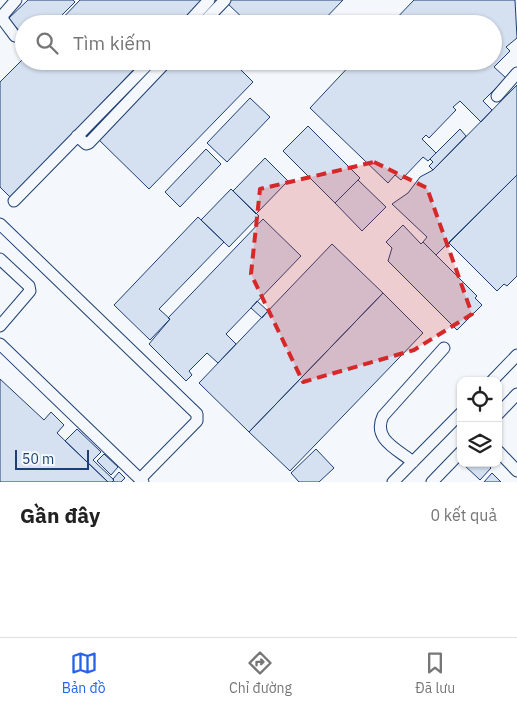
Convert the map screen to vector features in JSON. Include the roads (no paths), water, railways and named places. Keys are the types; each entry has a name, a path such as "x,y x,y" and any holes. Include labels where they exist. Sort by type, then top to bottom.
{"street":[{"path":"15,36 3,20 3,15 16,0"},
{"path":"197,15 209,5 225,0"},
{"path":"14,201 142,70"},
{"path":"78,136 86,144 89,144 158,70"},
{"path":"496,96 517,72"},
{"path":"118,94 127,103"},
{"path":"0,224 197,414 197,421 142,481 0,344"},
{"path":"0,259 29,286 30,291 0,326"},
{"path":"413,462 381,436 378,426 383,416 444,348"},
{"path":"496,377 517,355"},
{"path":"502,409 517,394"},
{"path":"393,482 457,417"},
{"path":"502,455 517,471"},
{"path":"432,482 457,456"}]}
